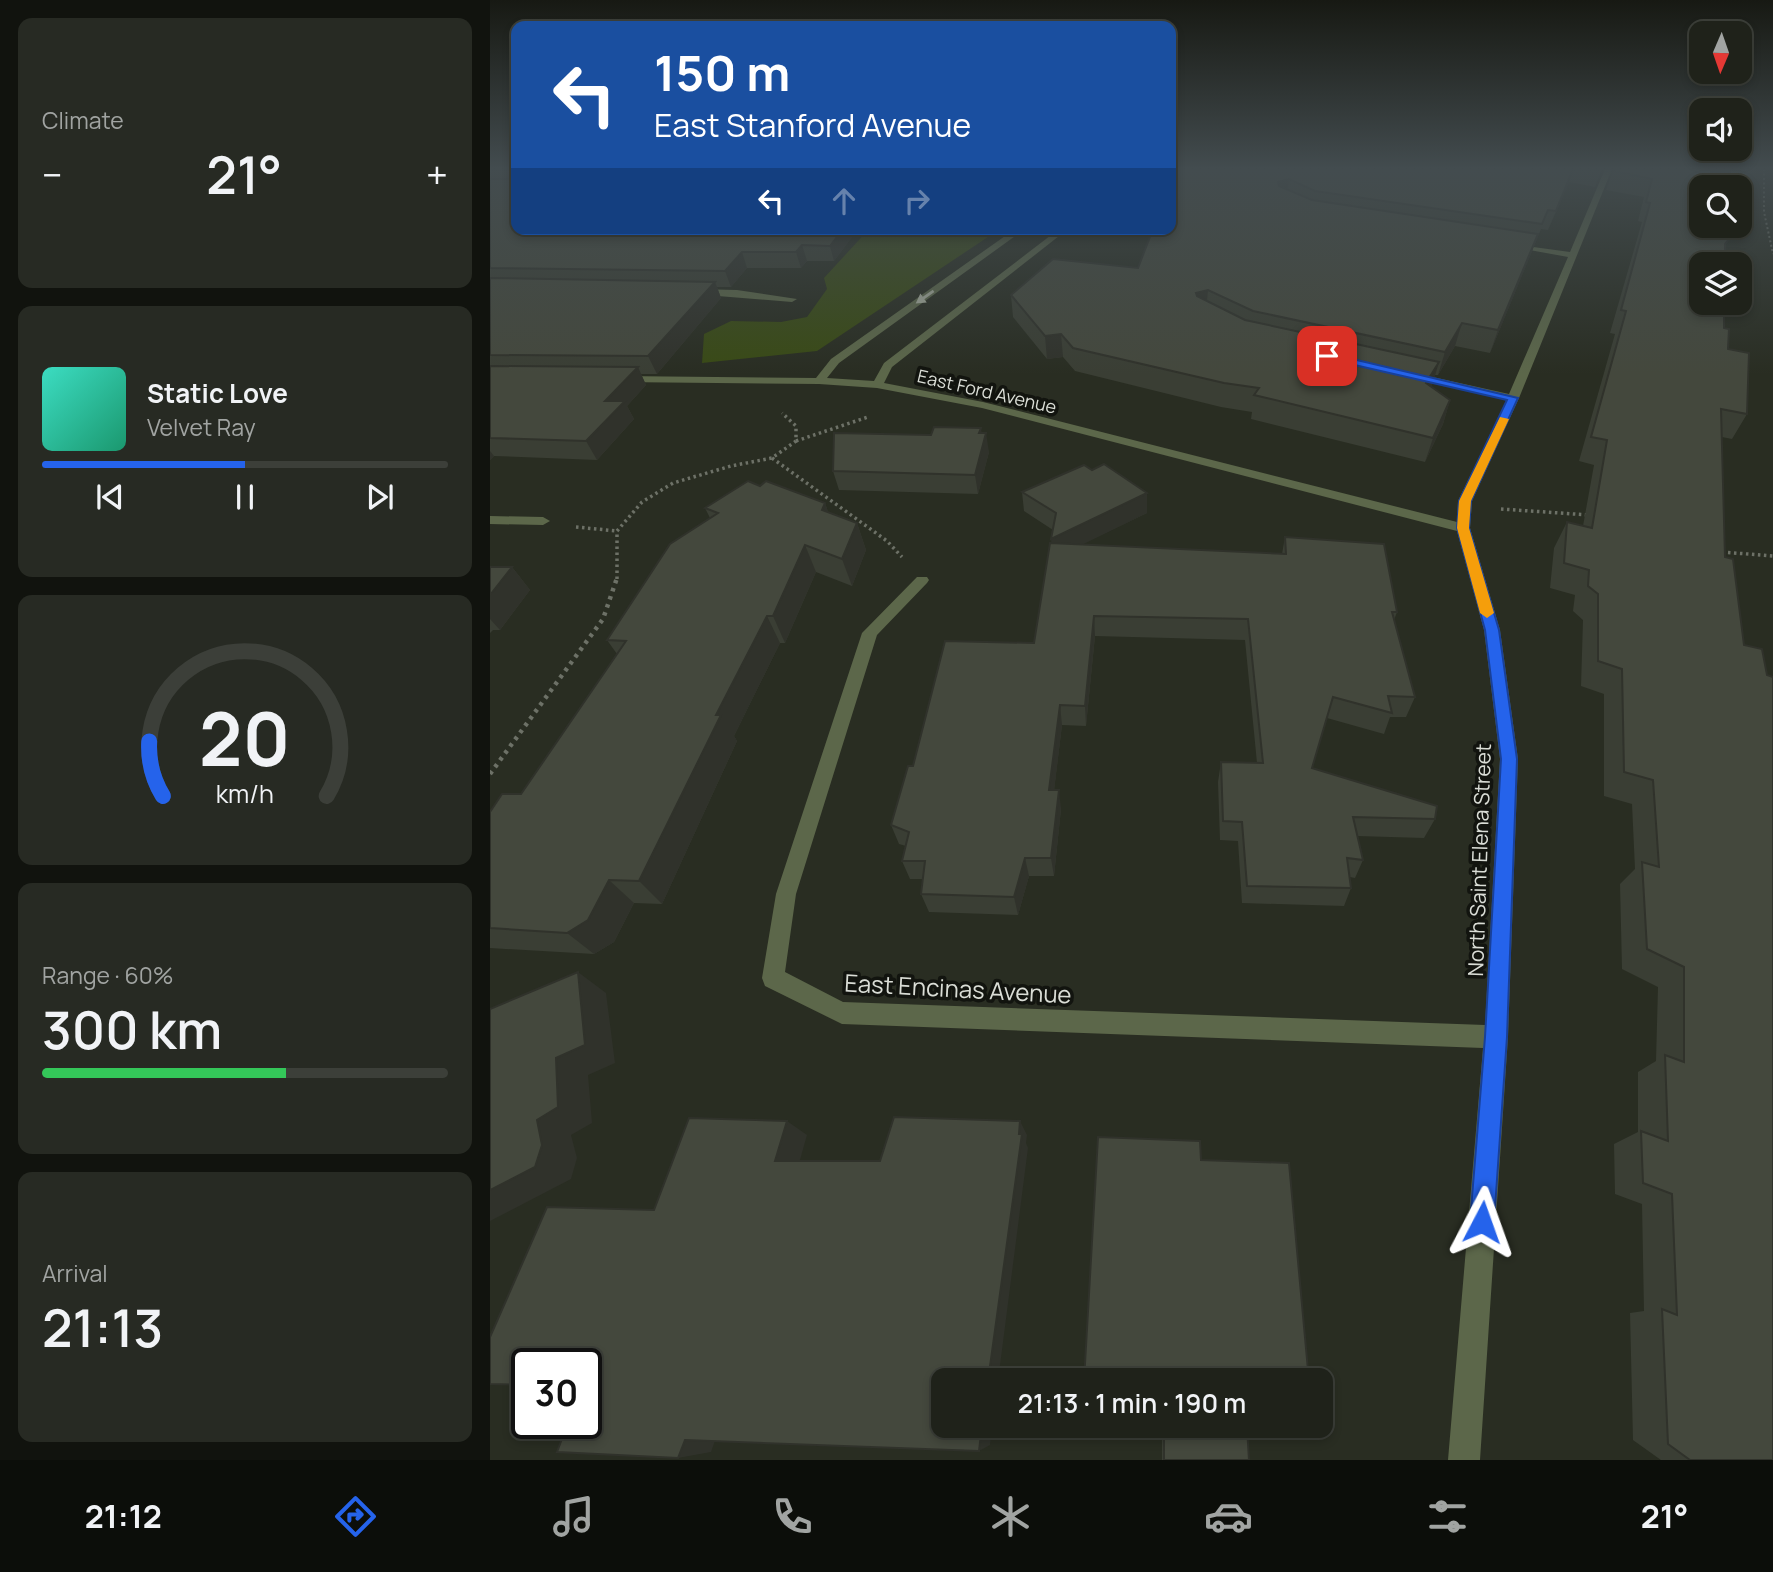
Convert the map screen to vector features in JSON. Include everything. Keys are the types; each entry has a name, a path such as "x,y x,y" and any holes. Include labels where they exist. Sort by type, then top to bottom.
{"street":[{"path":"819,381 835,361 1010,237"},
{"path":"877,385 888,365 1053,237"},
{"name":"North Saint Elena Street","path":"1464,1460 1496,1037 1509,759 1492,630 1463,528 1465,501 1513,398 1580,237"},
{"path":"1507,245 1573,255"},
{"path":"682,292 737,293 792,299"},
{"path":"1393,371 1513,398"},
{"name":"East Ford Avenue","path":"600,379 819,381 877,385 984,405 1463,528"},
{"path":"490,520 542,521"},
{"name":"East Encinas Avenue","path":"922,580 870,633 786,894 773,978 842,1013 1496,1037"}],"path":[{"path":"764,380 762,404 784,414 796,426 796,441"},
{"path":"490,774 603,619 618,584 617,531 642,502 673,483 731,466 772,458 796,441 890,410 911,391"},
{"path":"772,458 887,541 922,580"},
{"path":"1465,501 1513,512 1565,510 1594,517"},
{"path":"1719,552 1773,556"}],"green space":[{"path":"862,237 988,237 817,351 702,363 704,334 731,321 781,322 807,317 827,289 824,278"}],"building":[{"path":"490,237 837,237 830,246 802,245 796,252 742,252 725,271 490,268"},
{"path":"1150,237 1537,237 1498,330 1462,323 1445,352 1253,311 1208,290 1196,293 1197,296 1245,320 1439,362 1426,383 1450,400 1433,438 1254,395 1259,388 1224,383 1073,348 1061,334 1045,336 1011,295 1053,259 1138,268"},
{"path":"1641,237 1730,238 1725,244 1725,252 1689,252 1689,315 1724,315 1724,328 1729,329 1728,349 1749,353 1747,414 1721,409 1725,557 1733,559 1744,645 1762,649 1767,675 1773,677 1773,1460 1690,1460 1668,1444 1662,1309 1677,1315 1672,1194 1643,1183 1641,1131 1668,1141 1665,1055 1684,1062 1684,967 1647,949 1642,862 1659,867 1653,780 1624,772 1622,669 1598,661 1598,594 1588,586 1589,570 1564,563 1567,522 1592,528 1607,440 1591,437 1626,311 1621,310"},
{"path":"490,278 715,282 648,356 490,355"},
{"path":"490,366 638,367 605,401 625,401 586,441 490,438"},
{"path":"934,427 981,428 979,433 986,433 975,475 833,471 834,433 931,435"},
{"path":"1104,464 1147,493 1051,539 1056,513 1022,492 1084,465 1092,470"},
{"path":"748,481 760,486 766,481 825,503 822,510 857,523 842,559 805,545 773,616 767,616 716,715 721,715 639,881 609,880 588,920 567,933 490,928 490,812 502,794 521,794 626,641 607,640 670,544 718,513 705,508"},
{"path":"1285,537 1384,544 1397,612 1392,612 1415,697 1388,696 1392,713 1333,697 1312,768 1437,806 1435,819 1353,817 1363,860 1347,858 1351,888 1247,886 1242,822 1223,821 1221,762 1263,763 1248,619 1094,616 1085,706 1060,705 1049,790 1059,790 1051,858 1025,858 1014,897 921,894 925,861 902,861 909,832 891,825 908,766 913,766 945,641 1034,643 1050,543 1286,554"},
{"path":"490,567 512,567 490,595"},
{"path":"578,972 585,1045 556,1058 558,1107 537,1120 542,1145 535,1167 490,1190 490,1009"},
{"path":"894,1117 1020,1121 1019,1134 1022,1134 990,1368 931,1368 931,1438 981,1438 979,1451 685,1440 678,1458 557,1452 562,1439 602,1439 602,1348 511,1348 511,1385 490,1384 490,1337 547,1207 654,1210 689,1118 787,1121 775,1161 880,1161"},
{"path":"1098,1137 1200,1141 1201,1160 1289,1163 1308,1368 1085,1368"},
{"path":"1164,1438 1248,1438 1249,1460 1164,1460"}],"slow traffic":[{"path":"1487,613 1463,528 1465,501 1503,419"}],"route":[{"path":"1327,356 1513,398 1465,501 1463,528 1492,630 1509,759 1496,1037 1482,1222"}]}
